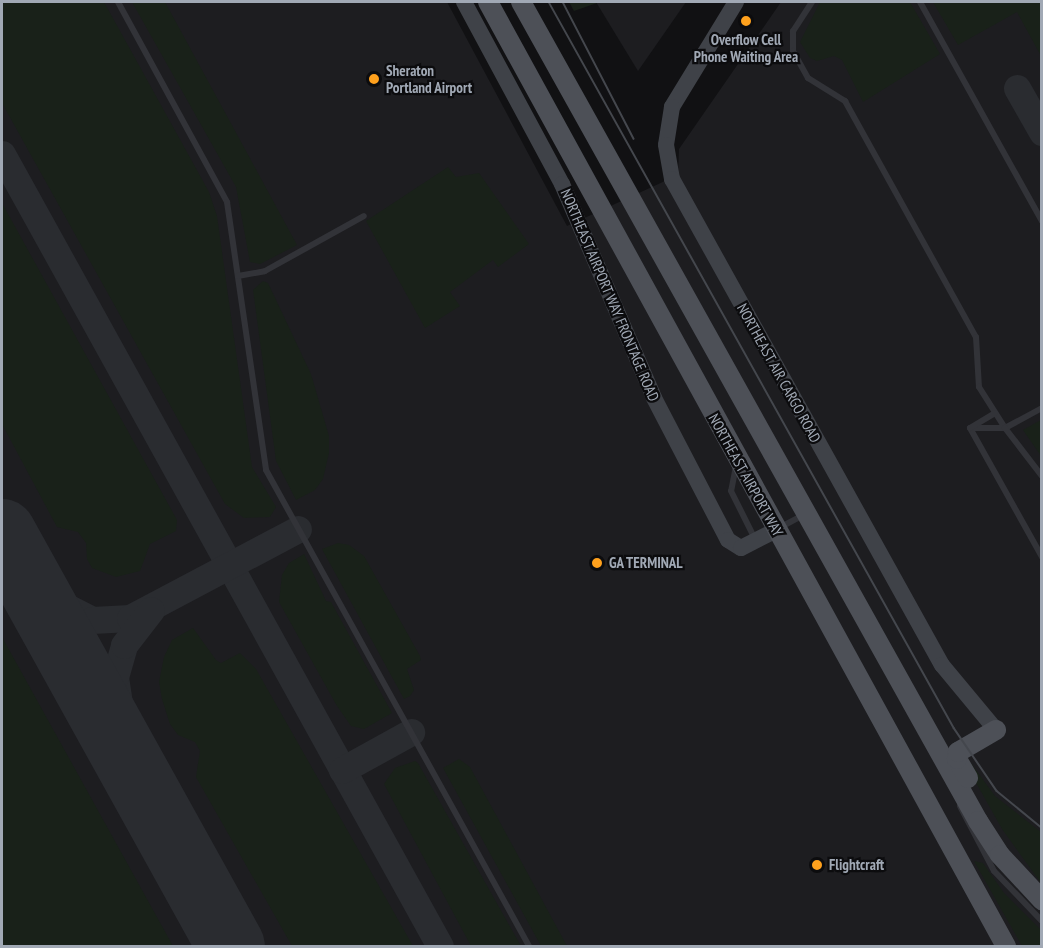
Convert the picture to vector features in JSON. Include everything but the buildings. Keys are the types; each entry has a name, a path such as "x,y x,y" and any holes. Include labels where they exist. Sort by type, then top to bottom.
{"main road":[{"name":"NORTHEAST AIRPORT WAY","path":"488,2 1006,946"},
{"path":"521,2 990,841 1041,900"},
{"path":"990,841 988,814 957,756 964,746 996,730"}],"street":[{"name":"NORTHEAST AIRPORT WAY FRONTAGE ROAD","path":"464,2 562,184 685,461 728,540 741,548 776,530"},
{"name":"NORTHEAST AIR CARGO ROAD","path":"736,2 672,107 666,145 672,179 942,665 996,730"}],"lane":[{"path":"118,2 227,202 260,447 266,470 529,946"},
{"path":"812,2 793,31 793,51 808,78 840,96 857,121 976,337 976,380 994,413 1041,476"},
{"path":"920,2 1041,221"},
{"path":"238,276 266,271 364,216"},
{"path":"970,428 1005,428 1041,408"},
{"path":"970,428 994,413"},
{"path":"970,428 1041,557"},
{"path":"738,460 730,491 756,541"},
{"path":"776,530 807,513"},
{"path":"942,758 967,825 994,871 1041,921"}],"shaded area":[{"path":"2,2 447,2 567,226 678,175 679,149 781,2 1041,2 1041,946 2,946"},
{"path":"2,2 104,2 209,192 217,216 252,467 276,507 270,517 244,518 225,504 2,103"},
{"path":"132,2 165,2 297,245 260,264 250,262 236,187"},
{"path":"569,2 596,2 597,3 574,11"},
{"path":"596,2 686,2 638,71"},
{"path":"820,2 910,2 940,54 863,102 842,60 834,56 817,61 810,58 800,42"},
{"path":"933,2 1041,2 1041,56 1017,12 958,45"},
{"path":"448,167 456,177 479,173 529,244 498,267 493,260 450,292 460,306 425,328 366,221"},
{"path":"2,203 177,520 176,531 150,544 140,571 116,577 92,568 87,559 86,543 78,532 57,527 2,424"},
{"path":"263,281 268,283 311,374 329,436 329,453 323,479 315,490 296,500 276,461 253,290"},
{"path":"1041,420 1041,456 1023,430"},
{"path":"338,543 349,545 364,556 420,656 421,660 407,669 414,690 404,699 322,549"},
{"path":"304,554 326,601 331,602 392,713 364,729 351,726 337,706 279,602 282,575 289,563"},
{"path":"193,628 216,660 221,663 240,653 256,669 413,946 292,946 196,777 200,751 195,742 178,735 170,724 162,699 159,682 164,657 172,640"},
{"path":"2,637 173,946 2,946"},
{"path":"965,755 995,796 1041,832 1041,883 1002,829 965,763"},
{"path":"459,759 470,767 567,946 541,946 443,768"},
{"path":"415,761 521,946 471,946 384,784 395,768"},
{"path":"974,861 983,863 1004,893 1041,930 1041,946 1022,946"}],"taxiway":[{"path":"1017,88 1042,132"},
{"path":"2,154 440,946"},
{"path":"24,574 59,603 92,620 130,618 298,529"},
{"path":"128,762 115,677 124,645 151,610"},
{"path":"342,770 411,732"}],"runway":[{"path":"2,533 231,946"}],"tram line":[{"path":"549,2 954,728 997,791 1042,828"},
{"path":"563,2 634,139"}],"place":[{"name":"Overflow Cell Phone Waiting Area","path":"746,21"},
{"name":"Sheraton Portland Airport","path":"374,79"},
{"name":"GA TERMINAL","path":"597,563"},
{"name":"Flightcraft","path":"817,865"}]}
